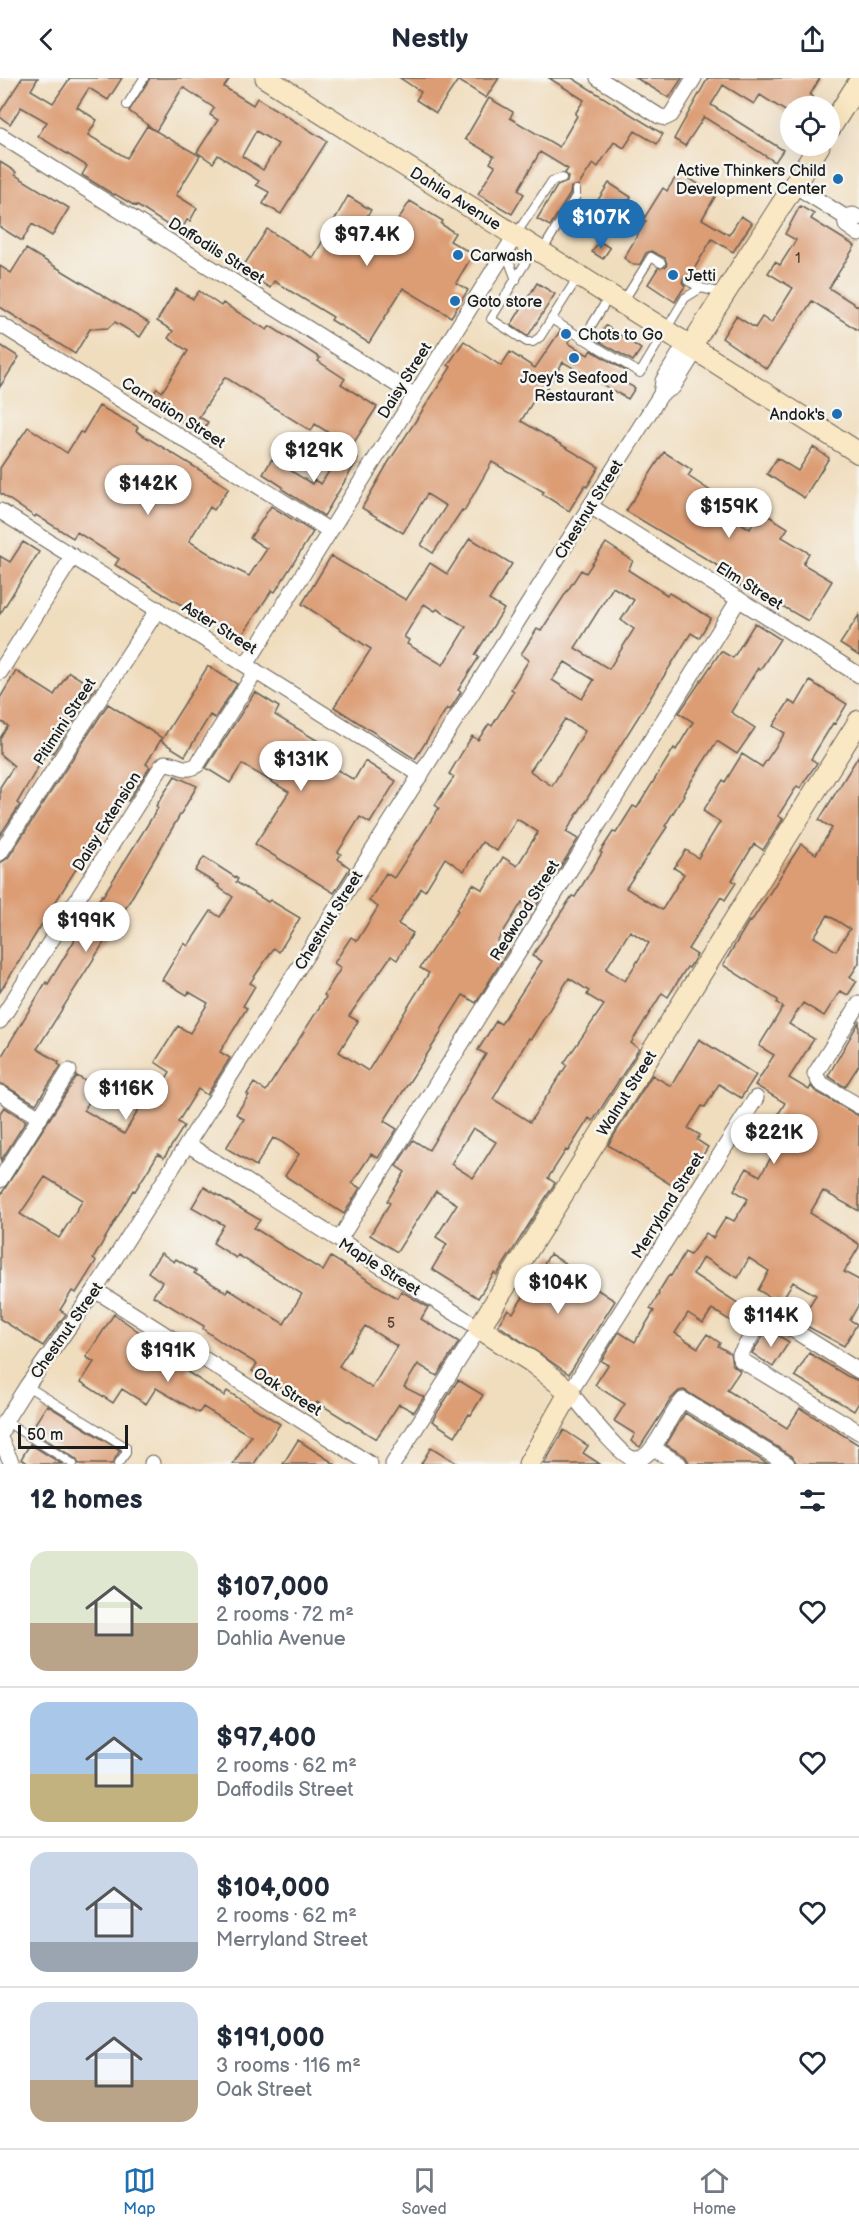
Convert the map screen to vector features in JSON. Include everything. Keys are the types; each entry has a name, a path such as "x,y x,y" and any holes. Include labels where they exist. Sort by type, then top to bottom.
{"street":[{"name":"Dahlia Avenue","path":"266,78 510,243 538,250 859,453"},
{"path":"598,78 619,84 665,118 670,115 694,78"},
{"path":"840,112 859,82"},
{"name":"Daffodils Street","path":"0,135 415,396"},
{"name":"Chestnut Street","path":"12,1464 0,1438 5,1421 95,1290 661,394 663,381 691,347 813,156"},
{"path":"794,185 852,218 846,225 859,234"},
{"name":"Daisy Street","path":"251,668 330,531 510,243"},
{"name":"Carnation Street","path":"0,324 330,531"},
{"name":"Elm Street","path":"590,506 859,675"},
{"name":"Aster Street","path":"0,511 421,775"},
{"path":"0,672 73,556"},
{"name":"Redwood Street","path":"339,1240 739,599"},
{"name":"Pitimini Street","path":"0,853 158,609"},
{"name":"Daisy Extension","path":"0,1021 161,767 165,763 190,770 197,765 251,668"},
{"name":"Walnut Street","path":"393,1464 859,721"},
{"path":"858,1009 815,1074 820,1083 859,1106"},
{"path":"0,1180 69,1071"},
{"path":"0,1093 39,1118"},
{"name":"Merryland Street","path":"570,1392 756,1098"},
{"name":"Maple Street","path":"187,1144 532,1362 570,1392"},
{"name":"Oak Street","path":"95,1290 370,1464"},
{"path":"859,1371 766,1313 739,1356 741,1360 859,1432"},
{"path":"529,1464 570,1392 627,1456 638,1460 653,1448 683,1400 786,1464"},
{"path":"653,1448 679,1464"}],"lane":[{"path":"127,105 144,78"},
{"path":"516,280 510,243 552,181 562,178"},
{"path":"576,190 576,196 491,319 527,342 533,342 540,337 579,276"},
{"path":"583,339 651,257 661,263"},
{"path":"688,281 701,288 725,293"},
{"path":"551,320 640,373 685,298 701,288"},
{"path":"27,1386 126,1447 126,1453 118,1464"},
{"path":"5,1421 73,1464"}],"building":[{"path":"22,78 38,78 31,90 53,103 70,78 122,78 108,100 89,88 77,107 97,120 88,135 127,158 147,126 200,156 176,195 197,208 180,233 82,175 87,166 38,136 47,122 21,107 10,124 0,117 0,112"},
{"path":"150,78 230,78 224,87 253,105 257,98 327,141 281,214 263,204 269,192 256,185 259,181 218,155 213,163 197,152 218,120 210,115 214,108 183,87 156,131 129,111","holes":["256,131 278,144 263,170 242,156"]},
{"path":"400,78 499,78 486,98 458,80 436,113 416,100 421,92"},
{"path":"549,78 572,78 663,134 657,144 635,131 624,148 614,142 598,167 593,163 579,185 571,187 570,194 550,226 537,219 557,186 567,182 568,177 565,173 568,169 540,152 518,190 524,194 512,214 478,194 495,166 490,163 494,156 465,139 489,98 513,112 510,118 559,147 584,100"},
{"path":"636,78 682,78 669,98"},
{"path":"708,78 820,78 812,96 780,96 780,108 760,95 754,104 723,85 711,105 780,148 780,154 775,162 704,117 685,146 674,139"},
{"path":"0,162 16,172 15,175 69,208 52,236 32,224 22,241 0,227"},
{"path":"679,172 716,195 702,219 729,235 741,216 752,223 733,252 712,239 691,276 687,275 683,278 682,282 685,286 675,302 648,284 658,268 666,267 665,258 651,251 646,253 640,264 634,265 624,258 646,221 643,220 663,188 667,191"},
{"path":"609,183 631,197 621,214 598,200"},
{"path":"348,196 371,210 367,216 391,231 410,201 443,221 441,224 455,233 450,241 473,254 456,283 468,290 451,317 403,288 369,343 331,320 333,317 274,281 270,288 241,270 267,229 313,258"},
{"path":"800,206 814,214 811,219 855,246 829,288 859,307 859,331 812,301 767,369 722,338 736,316 755,328 762,317 771,323 793,288 768,273 775,262 780,265 796,240 785,234"},
{"path":"599,241 610,248 603,259 592,252"},
{"path":"26,249 149,323 140,337 115,322 108,328 90,329 75,354 0,307 0,266 11,273"},
{"path":"537,283 555,294 528,336 511,325"},
{"path":"176,289 193,299 199,291 221,306 223,303 267,330 270,326 320,358 318,361 345,379 341,384 377,407 351,447 315,424 311,431 225,377 199,417 208,422 201,434 149,401 157,388 162,392 188,351 168,338 173,331 157,321"},
{"path":"606,326 641,349 633,361 597,340"},
{"path":"560,331 571,338 568,343 588,355 591,350 626,371 620,380 635,388 628,399 563,362 542,396 538,393 521,421 599,467 569,511 542,494 544,492 492,462 464,511 462,510 433,553 421,545 446,506 427,494 403,533 362,508 388,463 451,367 448,365 464,341 501,366 510,352 535,368"},
{"path":"0,345 19,357 0,387"},
{"path":"99,406 138,427 136,431 229,488 214,510 210,507 189,541 227,565 249,576 267,549 250,538 271,506 313,532 275,592 272,590 239,640 194,610 193,612 115,565 119,559 77,532 73,538 36,515 35,517 0,493 0,468 28,427 67,453 80,432 83,433"},
{"path":"813,447 829,458 804,498 767,474 777,458 798,471"},
{"path":"343,449 358,459 324,516 263,474 272,459 312,484 314,480 321,484"},
{"path":"664,452 692,470 688,476 718,496 712,505 750,529 761,511 788,528 782,537 809,553 803,564 832,581 808,621 751,588 749,591 722,575 725,570 626,511"},
{"path":"470,538 512,564 489,600 504,609 475,655 479,657 458,690 461,692 450,710 447,708 415,759 334,707 371,649 302,604 331,556 406,600 430,563 447,574","holes":["424,604 435,611 437,609 466,627 443,665 407,644 409,640 404,637"]},
{"path":"23,542 39,552 0,614 0,556 10,562"},
{"path":"606,543 633,561 628,570 667,595 669,593 711,618 699,638 691,633 566,832 578,839 534,909 522,902 497,942 509,949 476,1003 463,995 384,1121 397,1129 378,1158 371,1154 352,1183 360,1188 344,1214 285,1176 299,1154 280,1141 273,1138 256,1166 226,1148 244,1119 236,1114 254,1083 266,1091 326,997 324,995 341,968 334,963 351,937 357,941 378,907 369,901 386,873 394,878 439,808 435,805 454,777 449,774 472,736 478,740 489,724 492,726 514,691 511,689 529,660 521,654 537,629 541,631 581,570 586,573","holes":["613,587 634,600 621,620 634,629 609,669 575,648","565,662 594,680 582,699 552,680","565,719 585,731 552,786 530,771","517,819 538,832 517,866 503,857 483,890 473,884 420,968 429,973 368,1071 339,1052 358,1021 349,1016 391,956 397,960 413,933 398,924 421,888 425,891 445,858 464,871 482,842 497,851"]},
{"path":"859,615 859,656 840,644"},
{"path":"755,623 780,639 760,670 758,668 731,712 755,728 737,754 717,741 683,794 665,826 667,827 626,888 662,910 684,874 674,868 686,850 698,858 720,822 703,811 742,754 762,767 785,733 773,726 789,701 796,705 810,681 847,704 811,759 817,763 800,788 797,786 778,816 783,819 763,850 754,844 732,880 736,883 725,900 721,897 688,949 697,955 668,997 662,993 631,1043 639,1049 593,1121 589,1118 568,1151 566,1150 548,1178 555,1183 497,1275 494,1273 478,1298 432,1269 447,1244 436,1237 457,1204 436,1191 397,1252 370,1235 390,1203 387,1201 405,1172 396,1166 413,1140 429,1150 486,1054 478,1050 496,1021 501,1024 542,961 532,956 572,896 575,897 613,832 616,833 633,806 637,808 693,722 679,713 721,651 733,658","holes":["630,931 649,943 625,981 606,969","569,978 589,991 587,995 604,1005 564,1063 567,1065 530,1122 493,1099 529,1038 531,1039","473,1128 496,1142 473,1178 451,1164"]},
{"path":"208,666 237,684 215,718 210,715 185,756 161,741"},
{"path":"16,671 54,695 69,672 95,688 53,753 48,750 17,803 20,805 0,835 0,787 14,766 0,754 0,738 8,726 0,721 0,698"},
{"path":"255,692 279,707 275,715 318,741 310,753 354,780 365,761 396,781 370,823 360,817 338,852 341,854 338,859 350,868 334,893 255,844 289,792 242,764 230,783 206,768"},
{"path":"108,704 162,738 146,764 150,767 128,801 121,796 0,992 0,863 8,858"},
{"path":"859,755 859,963 850,977 857,981 848,995 840,991 824,1016 803,1003 789,1024 814,1039 789,1078 809,1090 811,1086 815,1091 859,1116 859,1211 823,1191 810,1213 859,1244 844,1272 859,1280 859,1304 850,1320 857,1324 844,1346 799,1322 816,1295 793,1282 780,1303 758,1290 769,1271 749,1258 738,1278 703,1257 693,1274 750,1311 740,1327 712,1309 703,1323 688,1313 675,1333 698,1348 707,1334 720,1343 718,1346 730,1353 732,1364 740,1371 727,1390 787,1428 800,1408 859,1445 859,1464 797,1464 792,1456 684,1390 679,1391 671,1399 640,1447 631,1441 635,1434 614,1421 625,1404 595,1385 608,1365 601,1361 619,1332 635,1342 654,1311 650,1309 658,1293 685,1252 690,1255 706,1233 713,1238 726,1217 734,1221 748,1199 734,1190 747,1168 760,1176 774,1153 766,1148 779,1126 773,1123 785,1103 755,1085 774,1055 759,1046 783,1007 777,1003 778,1000 723,965 749,921 751,922 801,844 816,854 832,828 819,820","holes":["828,915 850,929 836,951 814,937"]},
{"path":"175,776 197,786 125,909 37,1049 59,1062 61,1066 36,1104 0,1083 0,1059 46,982 48,984 158,808 156,806"},
{"path":"204,857 238,879 236,882 300,918 279,952 274,948 250,983 255,986 243,1006 247,1008 220,1052 230,1058 207,1095 198,1089 178,1122 184,1126 164,1158 158,1154 135,1191 133,1190 93,1259 96,1261 76,1293 72,1291 60,1310 66,1314 43,1346 0,1319 0,1196 77,1076 97,1088 84,1110 124,1134 144,1101 150,1105 170,1072 155,1062 178,1026 190,1033 208,1003 189,992 187,995 162,980 184,943 188,946 211,911 220,917 233,897 218,887 219,885 195,871","holes":["45,1177 83,1200 59,1238 20,1214"]},
{"path":"859,1022 859,1065 845,1087 828,1076"},
{"path":"699,1039 756,1075 741,1098 719,1084 705,1107 702,1106 688,1128 700,1135 697,1140 708,1147 681,1191 608,1145 652,1075 671,1086"},
{"path":"4,1107 26,1121 1,1161 0,1113"},
{"path":"204,1187 260,1220 254,1228 323,1271 331,1257 397,1298 401,1291 428,1307 421,1319 459,1342 437,1376 418,1364 404,1387 424,1397 414,1412 399,1404 376,1439 317,1402 312,1411 288,1396 290,1393 252,1371 257,1364 203,1329 204,1326 153,1296 162,1282 148,1272 161,1253 174,1262 176,1259 196,1271 194,1273 226,1292 228,1289 284,1324 302,1294 238,1255 236,1258 213,1243 224,1225 192,1207","holes":["365,1326 397,1346 372,1388 339,1366"]},
{"path":"550,1254 571,1267 569,1271 615,1301 569,1374 498,1325 508,1309 513,1313"},
{"path":"114,1314 155,1343 157,1341 192,1363 186,1371 224,1396 227,1391 280,1424 254,1464 233,1464 251,1436 203,1407 199,1413 156,1388 146,1404 122,1389 113,1403 81,1382 94,1362 86,1357"},
{"path":"768,1329 789,1342 773,1367 752,1353"},
{"path":"809,1353 859,1381 859,1402 854,1411 795,1376"},
{"path":"458,1380 483,1395 455,1436 432,1421"},
{"path":"47,1405 120,1450 112,1464 79,1464 76,1459 31,1430"},
{"path":"685,1413 768,1464 690,1464 685,1456 666,1445"},
{"path":"564,1430 588,1446 583,1453 600,1464 544,1464"},
{"path":"298,1440 335,1464 283,1464"},
{"path":"30,1444 62,1464 29,1464 21,1459"},
{"path":"431,1447 458,1464 421,1464"}],"place":[{"name":"Active Thinkers Child Development Center","path":"838,179"},
{"name":"Carwash","path":"458,255"},
{"name":"Jetti","path":"673,275"},
{"name":"Goto store","path":"455,301"},
{"name":"Chots to Go","path":"566,334"},
{"name":"Joey's Seafood Restaurant","path":"574,358"},
{"name":"Andok's","path":"837,414"}]}
